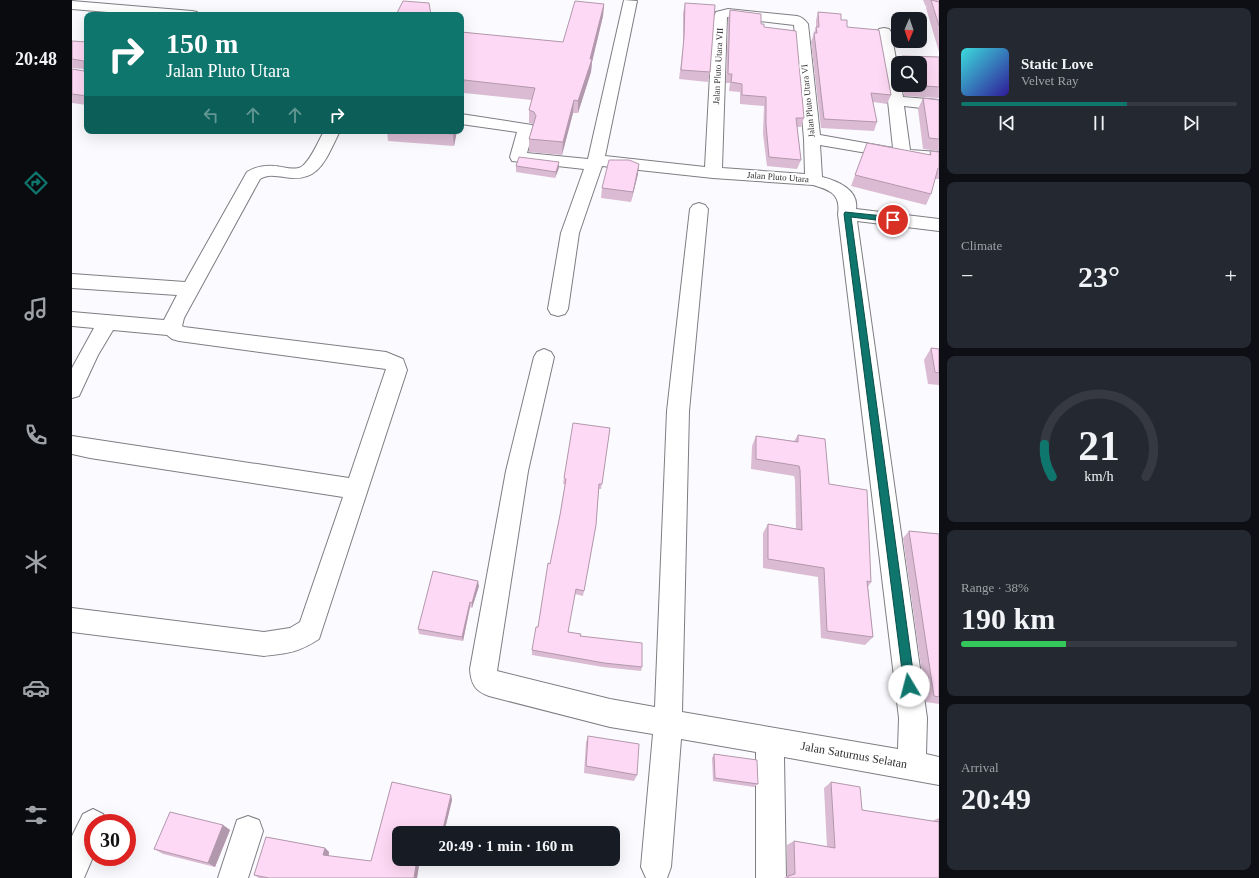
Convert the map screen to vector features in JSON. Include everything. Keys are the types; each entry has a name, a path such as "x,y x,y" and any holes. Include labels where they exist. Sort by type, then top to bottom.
{"street":[{"path":"558,309 570,233 595,162 630,1"},
{"path":"72,5 100,3 169,12"},
{"name":"Jalan Pluto Utara VII","path":"713,173 721,15 728,13 790,19 800,22"},
{"name":"Jalan Pluto Utara VI","path":"800,22 812,139 814,180"},
{"path":"884,32 895,55 896,101 902,154"},
{"path":"896,101 939,105"},
{"name":"Jalan Pluto Utara","path":"464,120 494,125 526,128 520,145 518,157 814,180 829,184 842,192 849,207 847,214 913,718 911,765"},
{"path":"172,328 174,318 253,176 258,171 299,173 306,171 311,166 330,134"},
{"path":"812,139 902,154 939,157"},
{"path":"656,867 668,722 678,410 699,209"},
{"path":"847,214 939,225"},
{"path":"72,281 190,289"},
{"path":"72,319 172,328 179,334 386,360 396,364 397,370 310,630 294,640 264,644 72,620"},
{"path":"72,390 89,353 108,322"},
{"name":"Jalan Saturnus Selatan","path":"544,357 517,471 483,669 484,677 489,683 610,713 668,722 939,771"},
{"path":"72,445 90,449 357,489"},
{"path":"770,741 771,878"},
{"path":"232,878 248,831"},
{"path":"72,870 84,844"}],"building":[{"path":"931,0 939,2 939,26"},
{"path":"403,1 429,3 430,12 398,12"},
{"path":"575,1 604,4 590,59 592,59 578,101 574,100 563,142 529,139 536,116 534,112 529,110 535,88 464,80 464,32 563,42"},
{"path":"685,3 715,5 710,72 681,70"},
{"path":"730,10 761,14 761,24 764,24 764,27 796,31 804,118 796,118 801,160 769,157 766,125 766,97 742,95 742,84 731,82 732,74 728,74"},
{"path":"818,12 841,14 841,20 847,20 847,27 879,30 891,95 871,93 877,122 824,119 814,33 817,33 816,27 819,27"},
{"path":"72,41 84,42 84,61 72,59"},
{"path":"927,57 939,57 939,87 927,86"},
{"path":"72,69 84,71 84,96 72,94"},
{"path":"923,98 939,100 939,139 929,138"},
{"path":"867,143 931,155 930,151 939,152 939,168 931,194 855,175"},
{"path":"519,157 559,162 556,172 516,166"},
{"path":"609,160 629,160 639,164 633,192 602,188"},
{"path":"931,348 939,349 939,373 935,372"},
{"path":"573,423 610,428 602,484 599,484 596,525 584,591 576,589 568,632 581,634 580,636 642,643 642,667 604,663 532,650 536,627 538,627 548,563 550,564 560,515 566,479 564,478"},
{"path":"798,435 825,439 829,484 867,490 871,582 867,581 873,637 827,631 824,568 768,559 768,524 802,530 800,470 799,466 756,459 756,436 798,442"},
{"path":"909,531 939,534 939,697 934,696"},
{"path":"433,571 478,581 472,603 470,602 462,637 418,629"},
{"path":"588,736 639,744 637,775 586,766"},
{"path":"714,754 757,760 758,784 715,778"},
{"path":"392,782 451,795 444,826 392,826 392,866 416,866 414,878 269,878 254,875 266,837 325,848 323,855 371,861"},
{"path":"831,782 860,787 862,810 939,822 939,878 788,878 788,876 795,874 794,841 835,848"},
{"path":"170,812 223,825 208,863 154,849"}],"route":[{"path":"893,220 847,214 909,686"}]}
